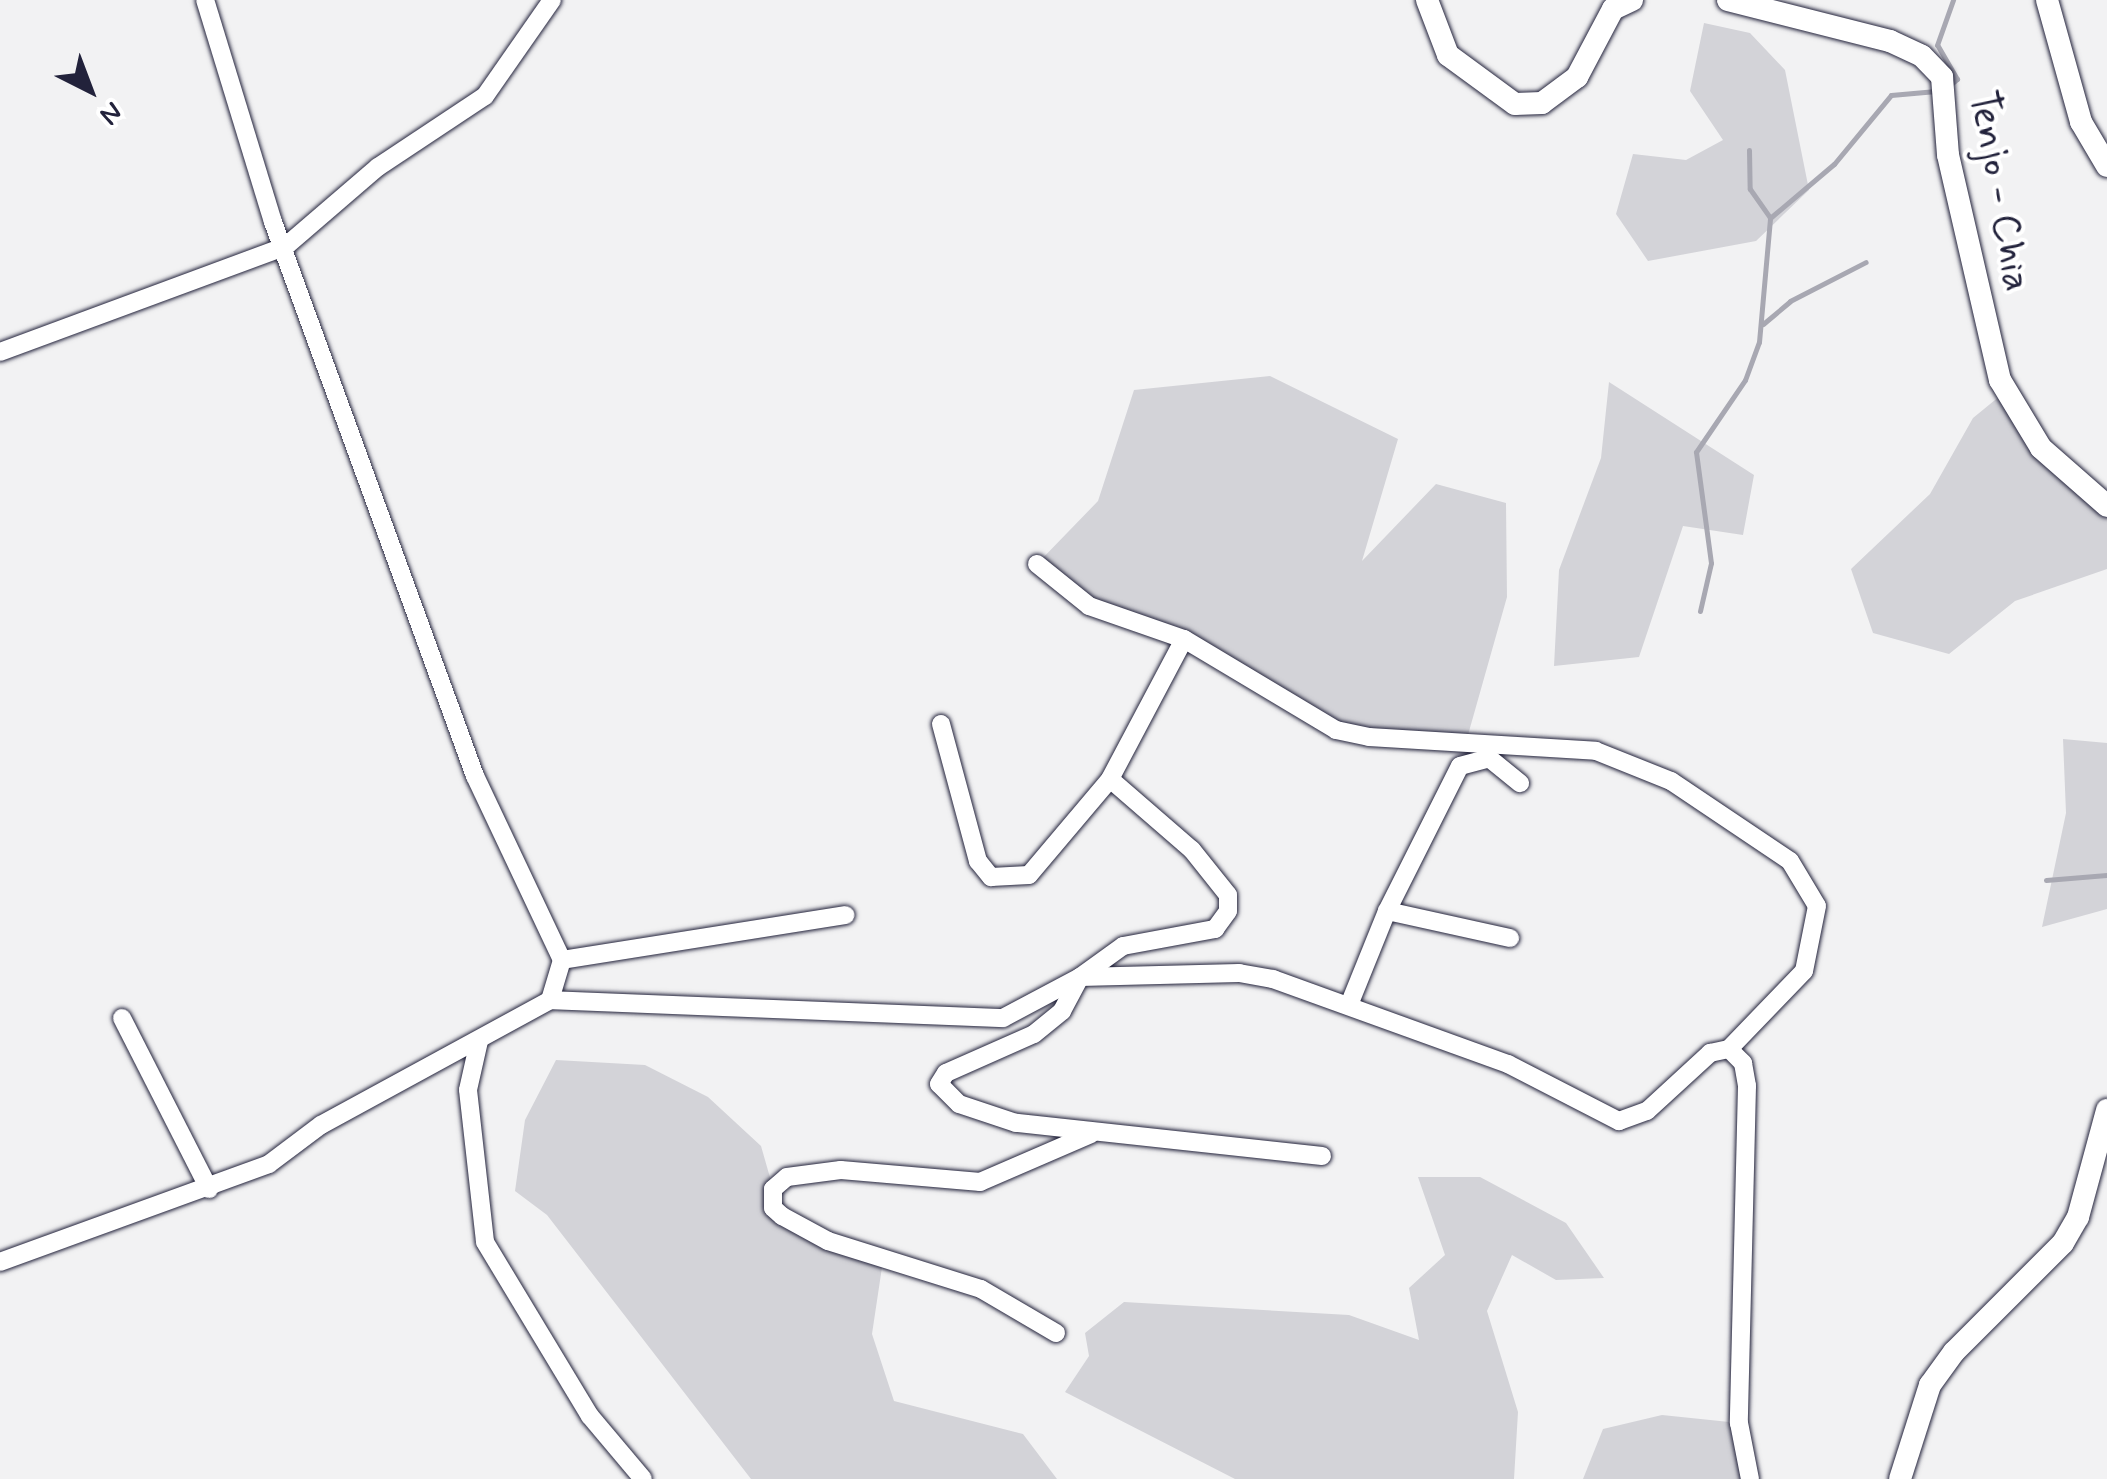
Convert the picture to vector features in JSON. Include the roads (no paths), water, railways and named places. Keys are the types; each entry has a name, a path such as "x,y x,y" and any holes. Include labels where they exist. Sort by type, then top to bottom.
{"street":[{"path":"206,0 273,222 286,246 476,776 562,960 550,1000"},
{"path":"0,352 286,246 378,167 485,96 552,0"},
{"path":"1426,0 1448,55 1515,104 1542,103 1577,77 1613,10 1632,0"},
{"name":"Tenjo - Chia","path":"1728,0 1890,41 1922,56 1942,78 1948,155 2000,380 2041,448 2107,506"},
{"path":"2047,0 2081,122 2107,166"},
{"path":"1036,564 1090,606 1184,640 1336,730 1369,738 1596,752 1670,782 1790,861 1817,906 1804,971 1729,1049 1710,1052 1647,1111 1619,1121 1508,1064 1349,1005 1239,973 1080,976"},
{"path":"941,724 978,861 991,877 1029,875 1110,779 1184,640"},
{"path":"1349,1005 1387,911 1460,766 1490,758 1520,783"},
{"path":"0,1262 210,1189 270,1164 320,1126 550,1000 1003,1018 1080,976 1123,946 1214,930 1228,911 1228,896 1192,850 1110,779"},
{"path":"1387,911 1510,938"},
{"path":"562,960 844,915"},
{"path":"1080,976 1062,1011 1034,1034 946,1073 939,1084 959,1104 1016,1123 1322,1156"},
{"path":"122,1018 210,1189"},
{"path":"479,1040 468,1090 485,1242 590,1416 643,1479"},
{"path":"1729,1049 1743,1063 1748,1086 1738,1423 1750,1479"},
{"path":"444,1058 468,1090"},
{"path":"1900,1479 1906,1442 1930,1386 1954,1352 2063,1243 2078,1217 2107,1110"},
{"path":"1056,1333 980,1289 828,1241 773,1208 772,1189 787,1177 841,1170 980,1182 1096,1132"}],"waterway":[{"path":"1951,84 1957,79 1937,45 1953,0"},
{"path":"1700,611 1711,563 1696,452 1745,380 1759,342 1770,218 1834,164 1891,95 1936,91"},
{"path":"1749,150 1750,189 1770,218"},
{"path":"1763,324 1790,301 1866,262"},
{"path":"2046,880 2107,875"}]}
